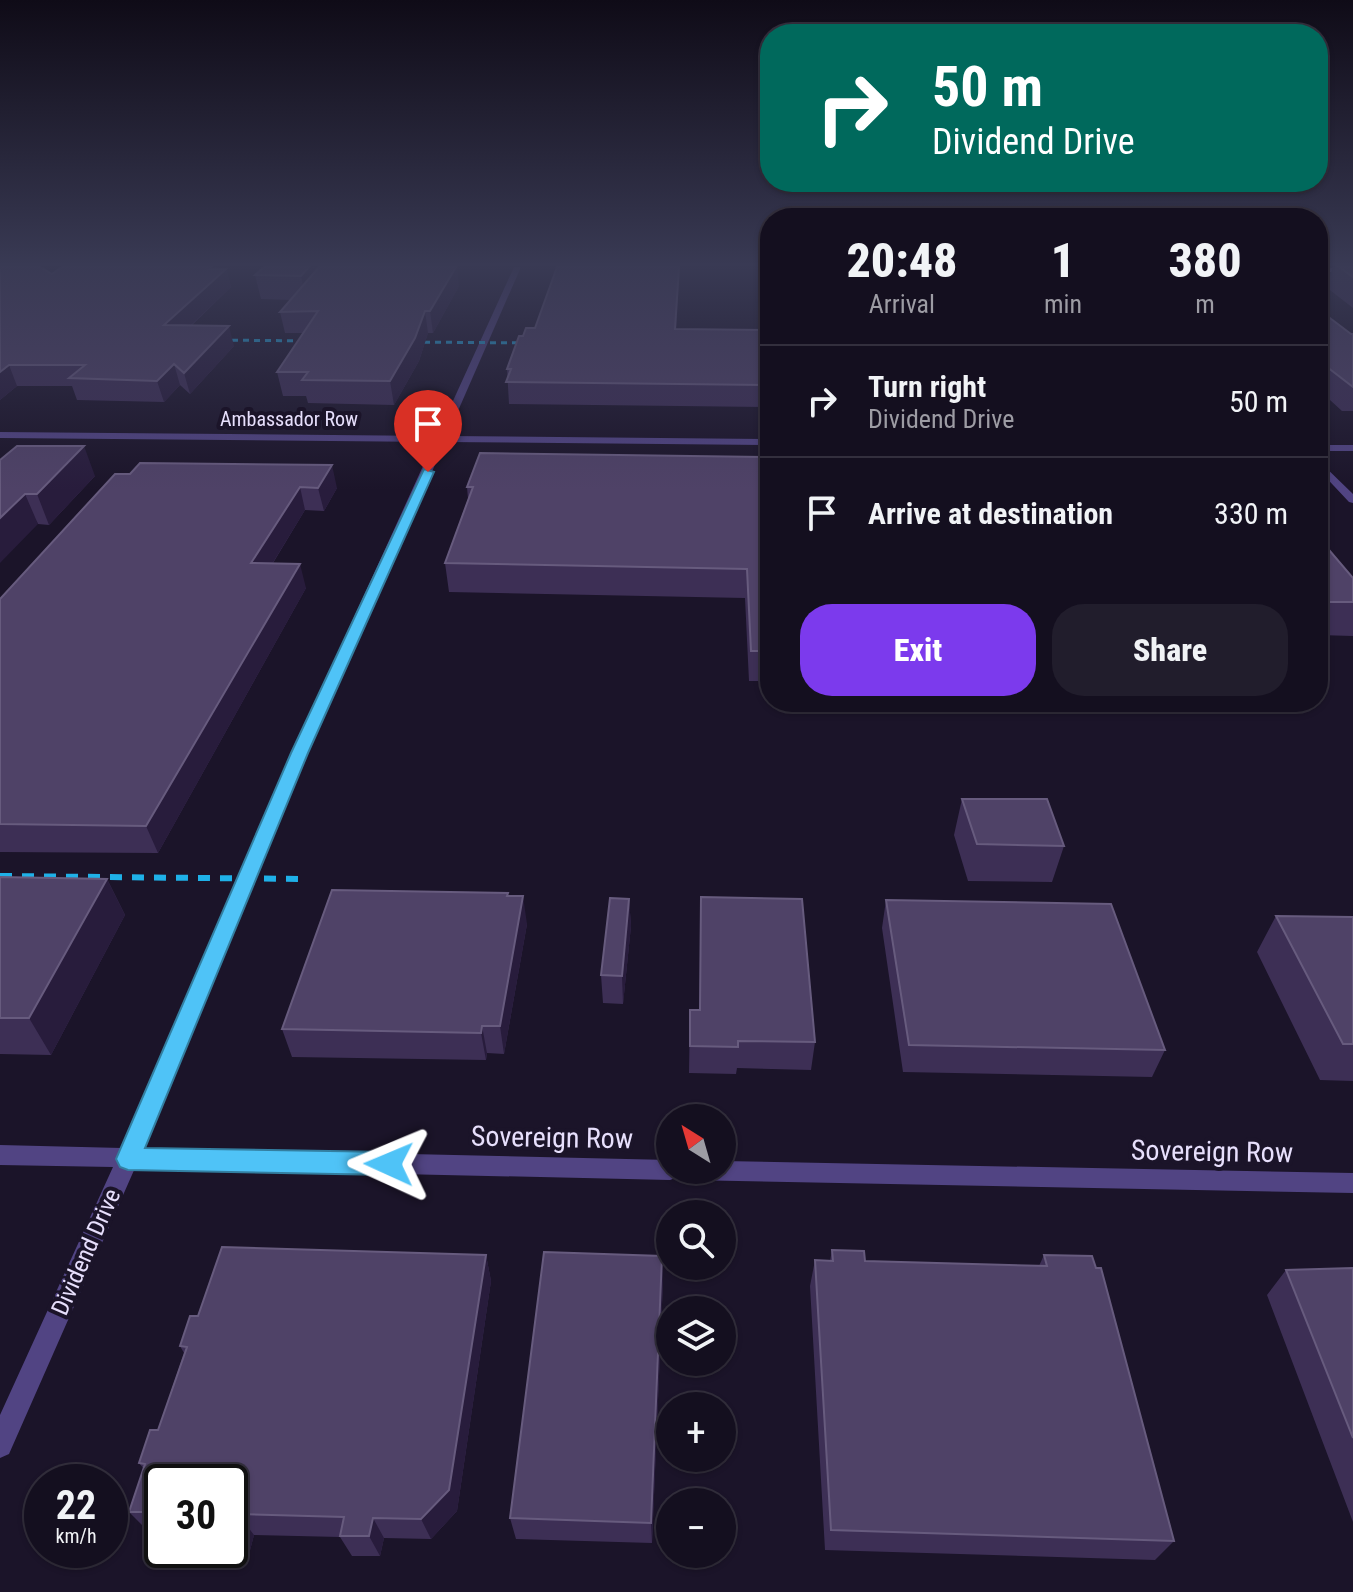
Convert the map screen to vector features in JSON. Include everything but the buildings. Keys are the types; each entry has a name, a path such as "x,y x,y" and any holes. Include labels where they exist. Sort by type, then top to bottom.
{"street":[{"name":"Dividend Drive","path":"0,1445 128,1159 300,753 486,341"},
{"name":"Ambassador Row","path":"0,435 760,442"},
{"path":"1328,448 1353,448"},
{"path":"1328,474 1353,500"},
{"name":"Sovereign Row","path":"0,1155 656,1170"},
{"name":"Sovereign Row","path":"736,1171 1353,1183"}],"railway":[{"path":"402,342 538,343"},
{"path":"0,876 305,879"}],"route":[{"path":"389,1164 128,1159 300,753 428,472"}]}
